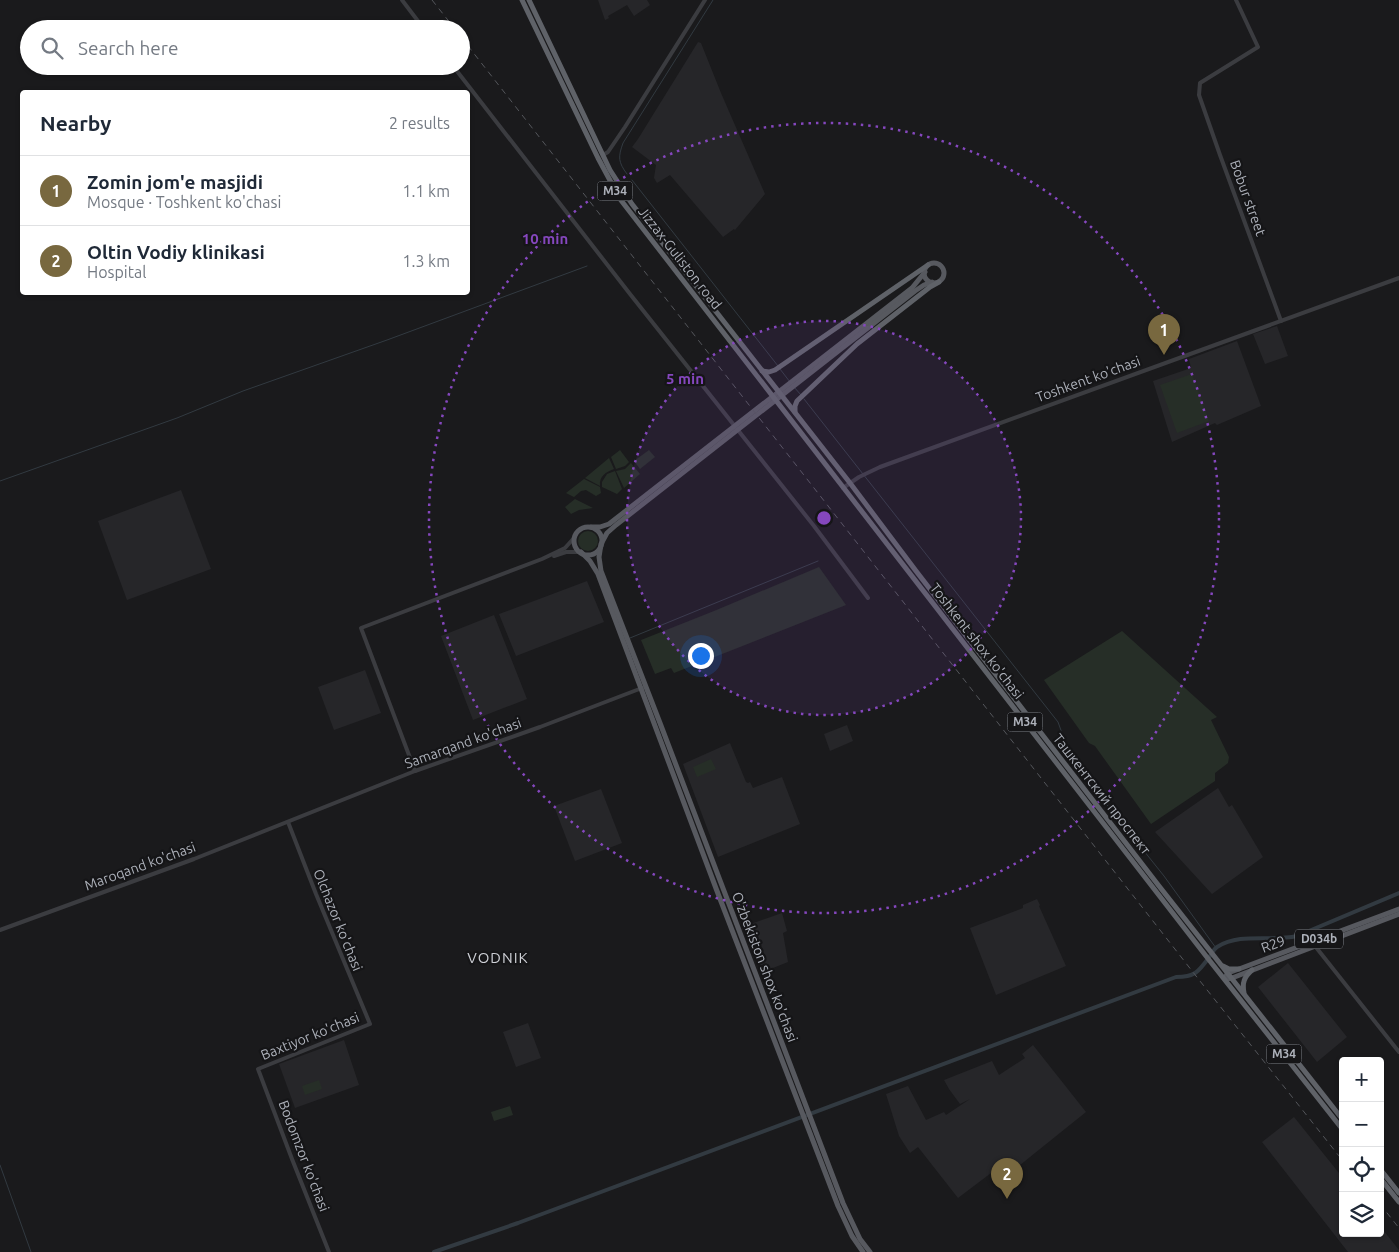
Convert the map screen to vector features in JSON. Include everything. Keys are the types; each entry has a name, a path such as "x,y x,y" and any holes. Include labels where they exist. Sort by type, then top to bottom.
{"highway":[{"name":"Jizzax-Guliston road","path":"522,0 616,192 748,365"},
{"name":"Jizzax-Guliston road","path":"529,0 618,184 762,371"},
{"path":"762,371 769,372 775,370 928,265"},
{"path":"796,415 795,406 798,399 857,344 939,282"},
{"name":"Toshkent shox ko'chasi","path":"748,365 1224,979"},
{"name":"M34","path":"762,371 850,483"},
{"name":"Ташкентский проспект","path":"850,483 934,595 1221,965"},
{"path":"1221,965 1229,969 1239,969"},
{"name":"M34","path":"1221,965 1242,996 1339,1125"},
{"path":"1242,996 1243,980 1252,970"},
{"name":"M34","path":"1224,979 1242,996 1339,1115"},
{"path":"1384,1174 1399,1193"},
{"path":"1384,1183 1399,1202"}],"main road":[{"path":"622,633 596,569 575,545 574,538 579,530 584,527 600,527 609,524 915,291 932,282 939,282 944,274 942,267 936,263 928,265 925,272 912,288 804,375"},
{"path":"925,272 927,279 932,282"},
{"path":"581,552 586,554 597,551 611,529 709,448"},
{"path":"591,527 596,529 602,539 599,556 601,571 622,633"},
{"name":"O'zbekiston shox ko'chasi","path":"622,633 644,687 717,891 808,1119 851,1220 860,1239 870,1252"},
{"name":"R29","path":"1239,969 1399,909"},
{"name":"R29","path":"1252,970 1399,914"},
{"name":"D034b","path":"1230,976 1239,969"},
{"name":"D034b","path":"1224,979 1252,970"},
{"name":"O'zbekiston shox ko'chasi","path":"808,1119 838,1206 852,1236 863,1252"}],"street":[{"path":"402,0 417,20"},
{"path":"603,155 608,152 625,127 705,0"},
{"name":"Bobur street","path":"1236,0 1258,47 1200,83 1199,95 1281,320"},
{"path":"460,75 557,202 814,526 868,598"},
{"name":"Toshkent ko'chasi","path":"844,488 866,473 1399,278"},
{"path":"542,559 565,548 574,538"},
{"path":"415,771 361,628 542,559 566,552 581,552"},
{"name":"Samarqand ko'chasi","path":"288,822 415,771 540,727 644,687"},
{"name":"Maroqand ko'chasi","path":"0,930 194,859 288,822"},
{"name":"Olchazor ko'chasi","path":"288,822 370,1024"},
{"path":"1315,946 1399,1052"},
{"name":"Baxtiyor ko'chasi","path":"258,1068 370,1024"},
{"name":"Bodomzor ko'chasi","path":"258,1068 329,1252"}],"shaded area":[{"path":"598,0 647,0 650,5 634,16 627,5 608,16 609,18 605,20"},
{"path":"698,42 701,43 765,194 735,230 723,237 670,175 657,183 654,178 656,165 632,147"},
{"path":"1277,326 1288,356 1265,364 1253,334"},
{"path":"1237,341 1261,406 1172,442 1153,381 1191,368 1189,359"},
{"path":"1192,374 1209,421 1177,433 1160,385"},
{"path":"620,450 629,462 625,466 616,469 611,457"},
{"path":"649,450 655,457 640,469 634,461"},
{"path":"609,458 614,469 604,475 600,486 585,478"},
{"path":"631,463 640,474 624,488 616,471 625,469"},
{"path":"615,471 622,489 617,494 602,487 602,482 607,474"},
{"path":"584,479 600,487 601,493 596,496 586,490 581,491 574,497 566,493"},
{"path":"181,490 211,569 127,600 98,521"},
{"path":"575,499 593,508 579,510 571,514 565,507"},
{"path":"588,531 595,534 598,541 595,548 588,551 581,548 578,541 581,534"},
{"path":"819,567 846,605 674,673 671,668 655,674 641,640"},
{"path":"587,581 604,622 516,656 499,614"},
{"path":"494,615 527,699 473,720 441,636"},
{"path":"1122,631 1217,717 1211,720 1229,757 1228,763 1215,773 1215,781 1151,824 1095,746 1089,743 1044,680"},
{"path":"365,670 381,713 334,730 318,687"},
{"path":"847,725 853,741 830,751 824,734"},
{"path":"730,743 746,782 750,782 753,788 782,777 800,824 718,857 683,764"},
{"path":"711,759 716,769 697,777 693,767"},
{"path":"1218,788 1229,807 1232,805 1263,857 1212,894 1155,832"},
{"path":"601,789 622,843 575,861 554,806"},
{"path":"1037,899 1066,966 996,995 970,928 1023,908 1023,905"},
{"path":"782,913 787,931 783,933 788,962 763,972 745,926"},
{"path":"1288,963 1347,1037 1317,1062 1258,987"},
{"path":"528,1023 541,1058 516,1067 503,1032"},
{"path":"344,1040 359,1085 295,1108 279,1064"},
{"path":"1033,1045 1086,1112 1010,1173 1003,1164 958,1198 918,1147 910,1153 899,1136 886,1094 908,1086 926,1120 944,1112 946,1115 970,1099 960,1104 944,1080 992,1061 999,1075 1025,1058 1022,1054"},
{"path":"319,1080 322,1089 305,1095 302,1086"},
{"path":"510,1106 513,1115 494,1121 491,1112"},
{"path":"1294,1117 1339,1173 1339,1237 1384,1237 1384,1231 1399,1252 1348,1252 1262,1142"}],"waterway":[{"path":"627,174 620,159 623,143 713,0"},
{"path":"632,180 778,366"},
{"path":"0,481 177,418 243,391 587,266"},
{"path":"780,369 790,382"},
{"path":"794,387 801,395"},
{"path":"804,399 1058,722 1072,761 1164,876 1216,948"},
{"path":"630,638 818,561"},
{"path":"434,1252 518,1223 1176,977 1188,976 1200,969 1216,948 1226,942 1297,936 1399,893"},
{"path":"0,1165 31,1252"}],"railway":[{"path":"432,0 448,20"},
{"path":"470,48 1339,1156"},
{"path":"1384,1209 1399,1228"}],"place":[{"name":"Zomin jom'e masjidi","path":"1164,355"},
{"name":"Oltin Vodiy klinikasi","path":"1007,1199"}],"district":[{"name":"VODNIK","path":"498,958"}]}
